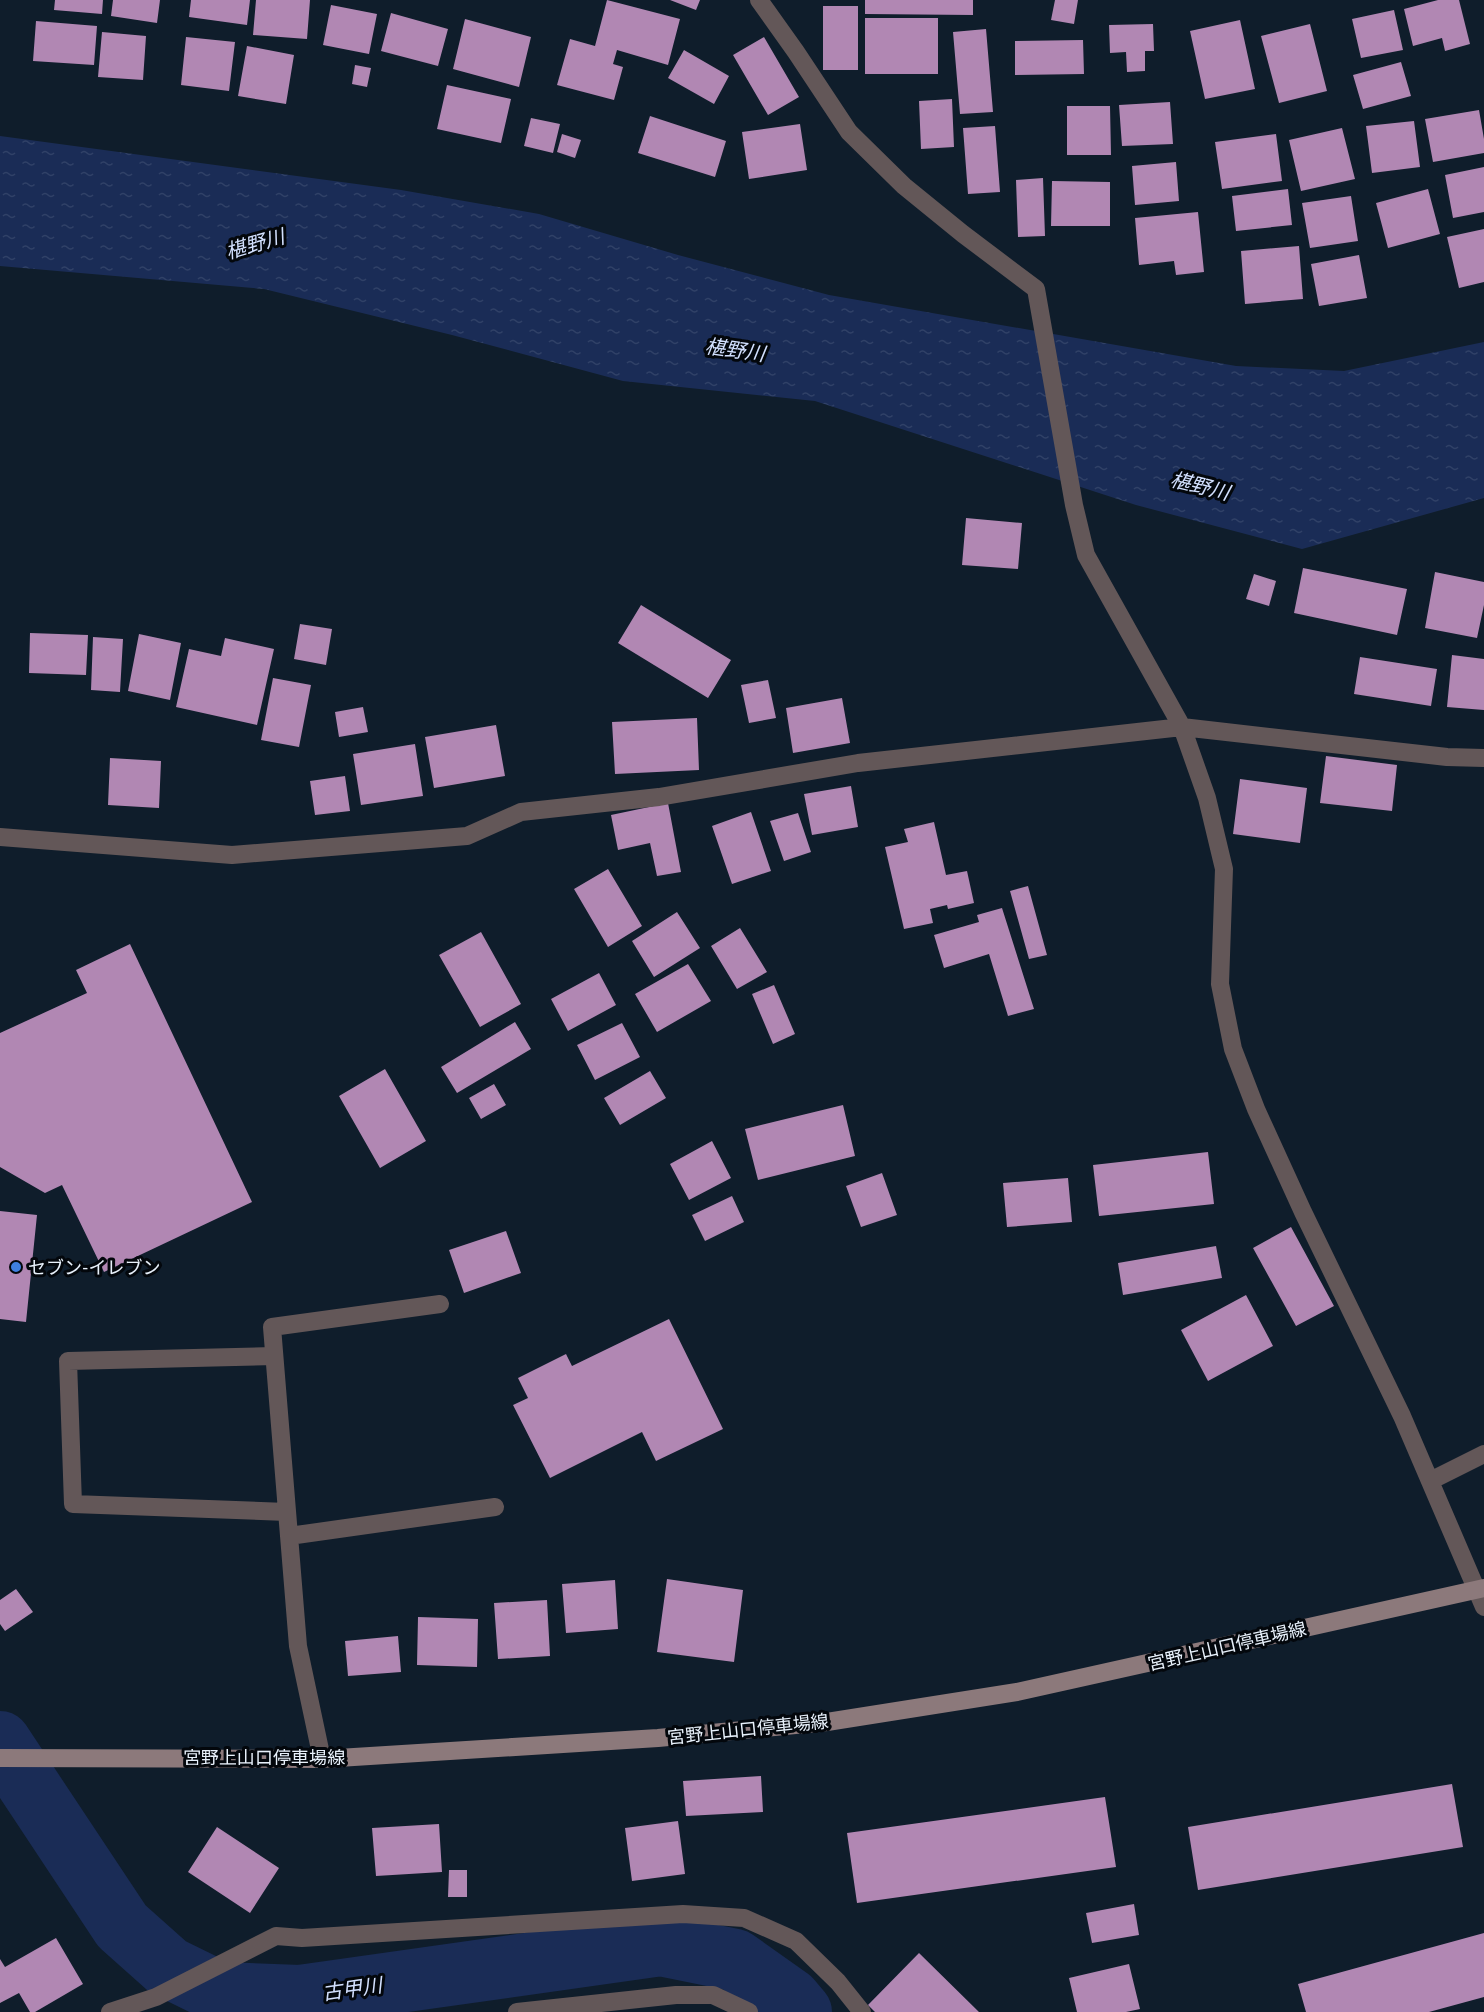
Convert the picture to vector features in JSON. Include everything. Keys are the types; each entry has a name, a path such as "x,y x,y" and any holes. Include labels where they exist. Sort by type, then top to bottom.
{"main road":[{"name":"宮野上山口停車場線","path":"0,1758 322,1759 658,1738 827,1722 1017,1692 1481,1595"}],"street":[{"path":"759,0 849,132 904,186 1036,289 1074,506 1086,555 1182,727 1208,798 1224,869 1220,984 1233,1049 1261,1119 1402,1416 1481,1595"},
{"path":"0,837 232,855 467,836 521,812 659,797 858,763 1182,727 1447,757 1484,758"},
{"path":"322,1759 298,1646 272,1327 440,1304"},
{"path":"274,1356 68,1361 73,1504 287,1512"},
{"path":"1430,1481 1484,1454"},
{"path":"289,1536 495,1507"},
{"path":"110,2012 149,2004 276,1936 302,1938 683,1914 744,1918 796,1941 838,1982 862,2012"},
{"path":"517,2012 676,1995 713,1995 749,2012"}],"water":[{"name":"椹野川","path":"0,136 401,190 539,214 678,255 829,295 1236,366 1344,371 1484,342 1484,498 1302,549 1136,505 815,401 623,381 452,335 264,289 0,266"}],"building":[{"path":"55,0 103,0 102,14 54,10"},
{"path":"113,0 160,0 157,23 111,16"},
{"path":"191,0 250,0 247,25 189,17"},
{"path":"256,0 310,0 307,39 253,35"},
{"path":"607,0 680,19 668,65 617,50 613,64 623,67 614,100 557,85 570,39 595,46"},
{"path":"670,0 700,0 696,10"},
{"path":"865,0 973,0 973,15 865,14"},
{"path":"1055,0 1078,0 1074,24 1051,20"},
{"path":"1438,0 1459,0 1470,44 1445,51 1442,38 1413,46 1404,9"},
{"path":"331,5 377,14 369,54 323,45"},
{"path":"823,6 858,6 858,70 823,70"},
{"path":"1394,10 1403,50 1361,58 1352,19"},
{"path":"391,13 448,29 438,66 381,51"},
{"path":"865,18 938,18 938,74 865,74"},
{"path":"465,19 531,37 519,87 453,69"},
{"path":"1240,20 1255,89 1205,99 1190,31"},
{"path":"36,21 97,26 94,65 33,61"},
{"path":"1153,24 1154,51 1145,51 1145,71 1127,72 1126,52 1110,53 1109,25"},
{"path":"1310,24 1327,91 1279,103 1261,36"},
{"path":"986,29 993,112 960,114 953,32"},
{"path":"102,32 146,36 143,80 98,77"},
{"path":"186,37 235,42 229,91 181,85"},
{"path":"764,37 799,97 768,115 733,55"},
{"path":"1083,40 1084,74 1015,75 1015,41"},
{"path":"247,46 294,55 286,104 238,96"},
{"path":"684,50 729,76 714,104 668,78"},
{"path":"1401,62 1411,96 1363,109 1353,75"},
{"path":"355,65 371,68 367,87 352,84"},
{"path":"447,85 511,99 501,143 437,129"},
{"path":"952,99 954,147 921,149 919,101"},
{"path":"1170,102 1173,144 1122,146 1119,105"},
{"path":"1067,106 1110,106 1111,155 1067,155"},
{"path":"1479,110 1484,153 1433,162 1425,119"},
{"path":"650,116 726,141 715,177 638,153"},
{"path":"531,118 560,124 553,153 524,146"},
{"path":"1414,121 1420,167 1372,173 1366,126"},
{"path":"800,124 807,170 749,179 742,132"},
{"path":"995,126 1000,192 968,194 963,128"},
{"path":"1342,128 1355,179 1301,191 1289,140"},
{"path":"562,134 581,140 575,158 557,152"},
{"path":"1276,134 1282,181 1222,189 1215,142"},
{"path":"1176,162 1179,201 1135,205 1132,166"},
{"path":"1484,167 1484,212 1453,218 1445,175"},
{"path":"1043,178 1045,236 1018,237 1016,180"},
{"path":"1052,181 1110,182 1110,226 1051,226"},
{"path":"1288,189 1292,225 1236,231 1232,196"},
{"path":"1428,189 1440,234 1388,248 1376,203"},
{"path":"1351,196 1358,241 1310,248 1302,203"},
{"path":"1198,212 1204,272 1176,275 1174,261 1139,265 1135,218"},
{"path":"1484,229 1484,282 1459,288 1447,237"},
{"path":"1299,246 1303,299 1245,304 1241,251"},
{"path":"1359,255 1367,298 1319,306 1311,264"},
{"path":"966,518 1022,523 1018,569 962,565"},
{"path":"1303,568 1407,589 1397,635 1294,613"},
{"path":"1435,572 1484,582 1484,605 1477,638 1425,628"},
{"path":"1254,574 1276,581 1269,606 1246,599"},
{"path":"641,605 731,660 708,698 618,643"},
{"path":"300,624 332,629 326,665 294,659"},
{"path":"30,633 88,635 86,675 29,673"},
{"path":"139,634 181,643 170,700 128,691"},
{"path":"93,637 123,639 120,692 91,690"},
{"path":"225,638 274,649 257,725 176,707 189,649 221,656"},
{"path":"1452,655 1484,659 1484,710 1447,707"},
{"path":"1360,657 1437,669 1431,706 1354,694"},
{"path":"273,678 311,685 299,747 261,740"},
{"path":"768,680 776,718 749,723 741,685"},
{"path":"842,698 850,743 793,753 786,708"},
{"path":"363,707 368,732 339,737 335,712"},
{"path":"697,718 699,770 615,774 612,722"},
{"path":"496,725 505,776 434,788 425,737"},
{"path":"415,744 423,796 361,805 353,754"},
{"path":"1326,756 1397,765 1392,811 1320,803"},
{"path":"110,758 161,761 159,808 108,805"},
{"path":"345,776 350,811 315,815 310,781"},
{"path":"1240,779 1307,788 1300,843 1233,834"},
{"path":"851,786 858,827 812,835 804,794"},
{"path":"668,803 681,872 657,876 650,843 618,850 611,815"},
{"path":"751,812 771,871 732,884 712,826"},
{"path":"798,813 811,852 784,861 770,821"},
{"path":"934,822 946,875 967,871 974,903 948,909 947,905 930,909 933,923 904,929 885,847 908,842 904,829"},
{"path":"608,869 642,926 608,947 574,889"},
{"path":"1028,886 1047,955 1029,959 1010,891"},
{"path":"1002,908 1034,1009 1008,1016 989,954 944,968 934,935 979,922 977,915"},
{"path":"677,912 700,948 654,977 632,941"},
{"path":"740,928 767,972 737,989 711,946"},
{"path":"481,932 521,1004 480,1027 439,955"},
{"path":"130,944 252,1202 104,1272 62,1185 45,1193 0,1167 0,1033 87,993 76,970"},
{"path":"688,964 711,1001 657,1032 635,994"},
{"path":"599,973 616,1005 568,1031 551,999"},
{"path":"774,985 795,1034 773,1044 752,994"},
{"path":"515,1022 531,1049 457,1093 441,1067"},
{"path":"622,1023 640,1057 595,1080 577,1045"},
{"path":"385,1069 426,1141 380,1168 339,1096"},
{"path":"650,1071 666,1098 620,1125 604,1098"},
{"path":"494,1084 506,1105 481,1119 469,1098"},
{"path":"843,1105 855,1156 758,1180 745,1129"},
{"path":"712,1141 731,1178 689,1200 670,1164"},
{"path":"1208,1152 1214,1204 1099,1216 1093,1165"},
{"path":"882,1173 897,1215 861,1227 846,1186"},
{"path":"1068,1178 1072,1222 1007,1227 1003,1183"},
{"path":"732,1196 744,1222 705,1241 692,1215"},
{"name":"セブン-イレブン","path":"0,1211 37,1215 26,1322 0,1319"},
{"path":"1291,1227 1334,1306 1296,1326 1253,1248"},
{"path":"506,1231 521,1273 464,1293 449,1250"},
{"path":"1216,1246 1222,1278 1123,1295 1118,1263"},
{"path":"1246,1295 1273,1346 1208,1381 1181,1330"},
{"path":"669,1319 723,1429 656,1461 642,1432 550,1478 513,1405 528,1398 518,1378 566,1354 572,1366"},
{"path":"667,1579 743,1590 734,1662 657,1652"},
{"path":"615,1580 618,1629 566,1633 562,1584"},
{"path":"16,1589 33,1612 5,1631 0,1624 0,1600"},
{"path":"547,1600 550,1656 498,1659 494,1603"},
{"path":"418,1617 478,1619 477,1667 417,1665"},
{"path":"398,1636 401,1672 348,1676 345,1641"},
{"path":"761,1776 763,1812 686,1816 683,1781"},
{"path":"1452,1784 1463,1847 1198,1890 1188,1827"},
{"path":"1105,1797 1116,1867 857,1903 847,1833"},
{"path":"678,1821 685,1874 632,1881 625,1828"},
{"path":"439,1824 442,1872 376,1876 372,1828"},
{"path":"217,1827 279,1868 250,1913 188,1872"},
{"path":"449,1870 467,1870 467,1897 448,1897"},
{"path":"1134,1904 1139,1935 1092,1943 1086,1913"},
{"path":"1484,1933 1484,1997 1429,2012 1306,2012 1298,1984"},
{"path":"56,1938 83,1984 35,2012 30,2012 19,1993 0,2003 0,1959 5,1967"},
{"path":"919,1953 979,2012 875,2012 868,2005"},
{"path":"1129,1964 1140,2009 1126,2012 1077,2012 1069,1978"}],"waterway":[{"name":"古甲川","path":"0,1742 122,1926 168,1967 221,1993 300,1996 661,1945 735,1960 790,1999 801,2012"}],"place":[{"name":"セブン-イレブン","path":"16,1267"}]}
